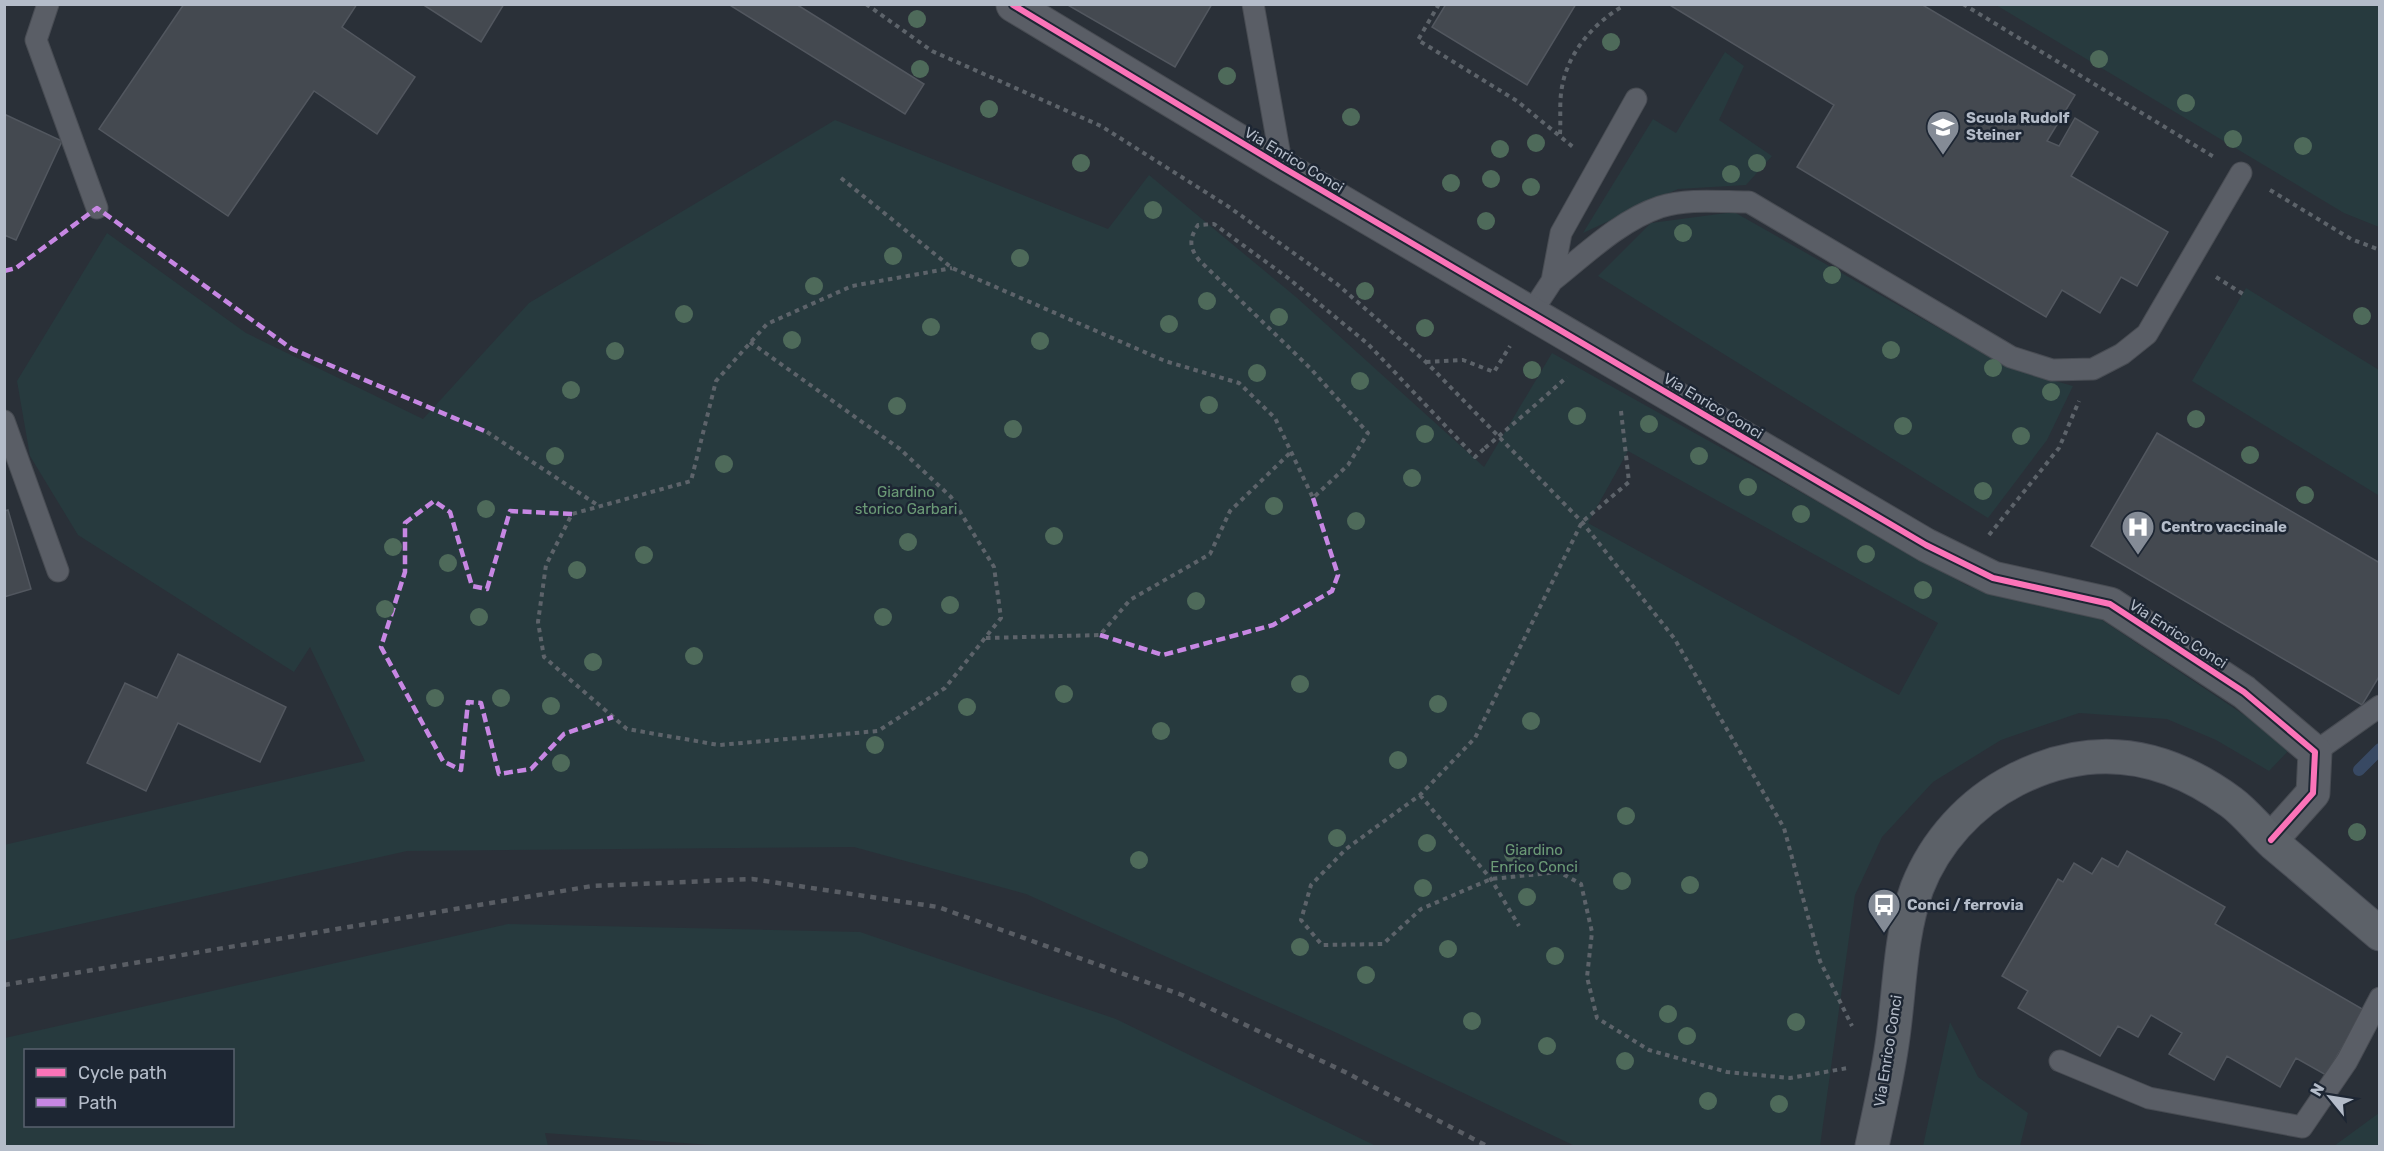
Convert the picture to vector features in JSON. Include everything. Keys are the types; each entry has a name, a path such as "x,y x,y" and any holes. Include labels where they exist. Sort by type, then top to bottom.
{"main road":[{"name":"Via Enrico Conci","path":"1872,1146 1892,1044 1906,926 1917,889 1933,853 1959,821 2002,787 2034,771 2075,758 2117,757 2164,764 2231,802 2379,934"}],"street":[{"name":"Via Enrico Conci","path":"1013,5 1282,167 1963,565 1992,578 2110,604 2244,692 2315,752"},
{"path":"2271,840 2313,793 2315,752"}],"lane":[{"path":"48,4 36,40 97,208"},
{"name":"Via Enrico Conci","path":"1253,4 1282,167"},
{"path":"1552,281 1561,233 1636,99"},
{"path":"1531,313 1552,281 1612,233 1660,207 1699,201 1749,202 2011,357 2052,370 2093,369 2122,354 2147,334 2241,173"},
{"path":"4,421 58,571"},
{"path":"2315,752 2379,706"},
{"path":"2060,1061 2149,1098 2302,1127 2346,1061 2379,998"}],"path":[{"path":"866,4 932,51 1101,126 1228,207 1337,284 1426,362 1582,522 1674,638 1784,828 1820,960 1852,1026"},
{"path":"1439,4 1418,40 1517,101 1560,135 1562,86 1576,49 1606,16 1623,6"},
{"path":"1963,4 2351,239 2379,250"},
{"path":"841,178 952,268 1165,361 1239,383 1275,418 1313,498 1348,465 1368,433 1311,369 1199,260 1191,249 1191,236 1198,225 1214,224 1288,278 1368,344 1475,458 1539,401"},
{"path":"750,342 900,449 951,497 994,567 1001,618 945,688 878,731 719,745 627,729 544,657 538,622 546,565 572,514 691,481 716,381 750,342 767,324 852,286 952,268"},
{"path":"1426,362 1464,360 1494,372 1531,313"},
{"path":"1998,524 2059,448 2093,369"},
{"path":"1620,408 1629,482 1582,522 1475,738 1420,795 1346,849 1311,885 1300,920 1322,945 1383,944 1421,909 1491,879 1559,872 1581,884 1592,932 1587,977 1597,1018 1649,1050 1727,1072 1790,1078 1852,1067"},
{"path":"487,432 600,507"},
{"path":"986,638 1100,635 1130,600 1210,554 1230,511 1291,452"},
{"path":"1420,795 1491,879 1519,926"}],"green space":[{"path":"1996,5 2379,5 2379,227 2344,213"},
{"path":"1725,52 1744,66 1719,120 1772,156 1746,185 1678,189 1583,233 1653,119 1676,133"},
{"path":"835,120 1108,229 1149,175 1296,297 1484,467 1552,353 1968,586 2090,612 2292,747 2269,771 2216,740 2167,719 2079,713 2001,740 1933,782 1882,837 1855,895 1820,1146 1575,1146 1337,1033 1026,894 854,847 407,851 5,941 4,845 365,761 310,647 294,672 78,535 30,456 17,381 107,233 246,333 423,419 529,303","holes":["1628,451 1938,623 1899,695 1588,523"]},
{"path":"1734,212 2009,368 2073,386 2047,440 1988,518 1598,276 1651,223"},
{"path":"2246,288 2379,370 2378,495 2192,381"},
{"path":"508,924 860,932 1116,1019 1376,1146 725,1146 545,1133 548,1146 5,1146 5,1038"},
{"path":"1950,1022 1978,1077 2028,1113 2020,1146 1923,1146"},
{"path":"2379,1113 2379,1146 2334,1146"}],"building":[{"path":"184,4 357,4 342,27 415,77 377,134 314,91 228,216 99,129"},
{"path":"422,4 504,4 481,42"},
{"path":"728,4 796,4 924,84 905,114"},
{"path":"1066,4 1212,4 1175,67"},
{"path":"1446,4 1576,4 1527,85 1432,27"},
{"name":"Scuola Rudolf Steiner","path":"1668,4 1921,4 2075,95 2047,141 2059,146 2075,118 2098,132 2071,176 2168,232 2137,286 2121,277 2100,313 2062,290 2046,317 1797,167 1834,105"},
{"path":"4,114 62,141 16,240 4,235"},
{"path":"2157,433 2380,563 2380,675 2362,705 2091,546"},
{"path":"8,510 31,589 4,597 4,511"},
{"path":"178,654 286,707 260,762 178,723 146,791 87,763 125,683 157,698"},
{"path":"2127,851 2225,907 2215,924 2364,1010 2326,1075 2296,1058 2280,1087 2227,1056 2214,1080 2169,1054 2182,1033 2151,1015 2138,1037 2118,1026 2100,1056 2018,1008 2028,991 2002,976 2058,879 2063,882 2074,863 2092,874 2102,858 2118,867"}],"waterway":[{"path":"2359,770 2380,749"}],"railway":[{"path":"4,985 592,886 752,879 938,907 1182,995 1345,1072 1487,1146"}],"marked path":[{"path":"4,271 16,268 97,208 292,349 487,432"},
{"path":"1100,635 1163,655 1273,625 1332,591 1338,575 1313,498"},
{"path":"572,514 510,511 487,589 472,586 450,512 434,501 405,523 405,572 381,647 443,761 461,770 468,702 481,703 499,774 531,769 564,734 613,717"}],"cycle path":[{"path":"1013,5 1282,167 1926,545 1993,578 2110,604 2244,692 2315,752 2313,793 2271,840"}],"place":[{"name":"Scuola Rudolf Steiner","path":"1943,156"},
{"name":"Centro vaccinale","path":"2138,556"},
{"name":"Conci / ferrovia","path":"1884,934"}],"park label":[{"name":"Giardino storico Garbari","path":"906,500"},
{"name":"Giardino Enrico Conci","path":"1534,858"}]}
